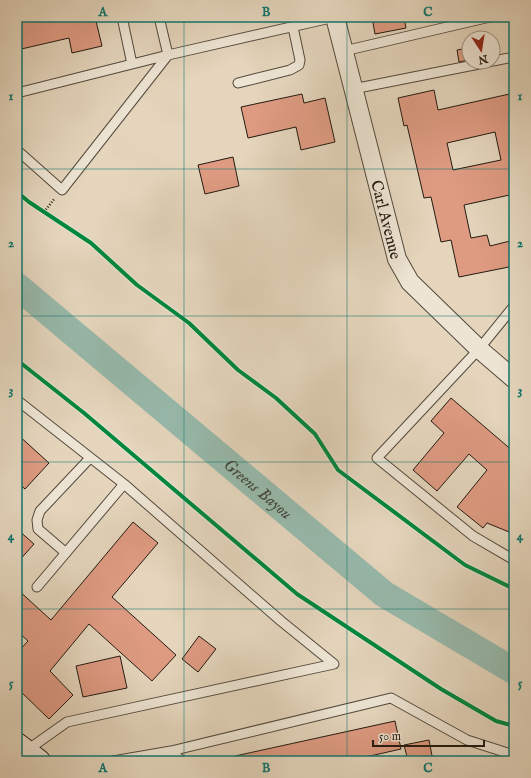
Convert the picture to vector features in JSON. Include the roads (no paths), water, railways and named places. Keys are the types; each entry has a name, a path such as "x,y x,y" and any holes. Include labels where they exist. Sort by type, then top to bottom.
{"street":[{"name":"Carl Avenue","path":"335,17 397,259 410,282 479,349 514,379"}],"lane":[{"path":"122,17 132,64"},
{"path":"159,17 168,55"},
{"path":"17,93 168,55 335,17"},
{"path":"344,52 490,17"},
{"path":"238,83 290,70 299,64 300,60 293,27"},
{"path":"17,150 62,190 168,55"},
{"path":"501,59 514,57"},
{"path":"354,89 461,68"},
{"path":"514,306 479,349 377,458 473,536 514,560"},
{"path":"17,400 124,484 281,621 334,664 67,722 27,752"},
{"path":"66,553 38,529 37,520 40,511 90,458"},
{"path":"37,587 124,484"},
{"path":"113,761 171,751 391,698 467,740 514,755"},
{"path":"171,751 182,761"}],"waterway":[{"name":"Greens Bayou","path":"17,286 384,594 514,671"}]}
